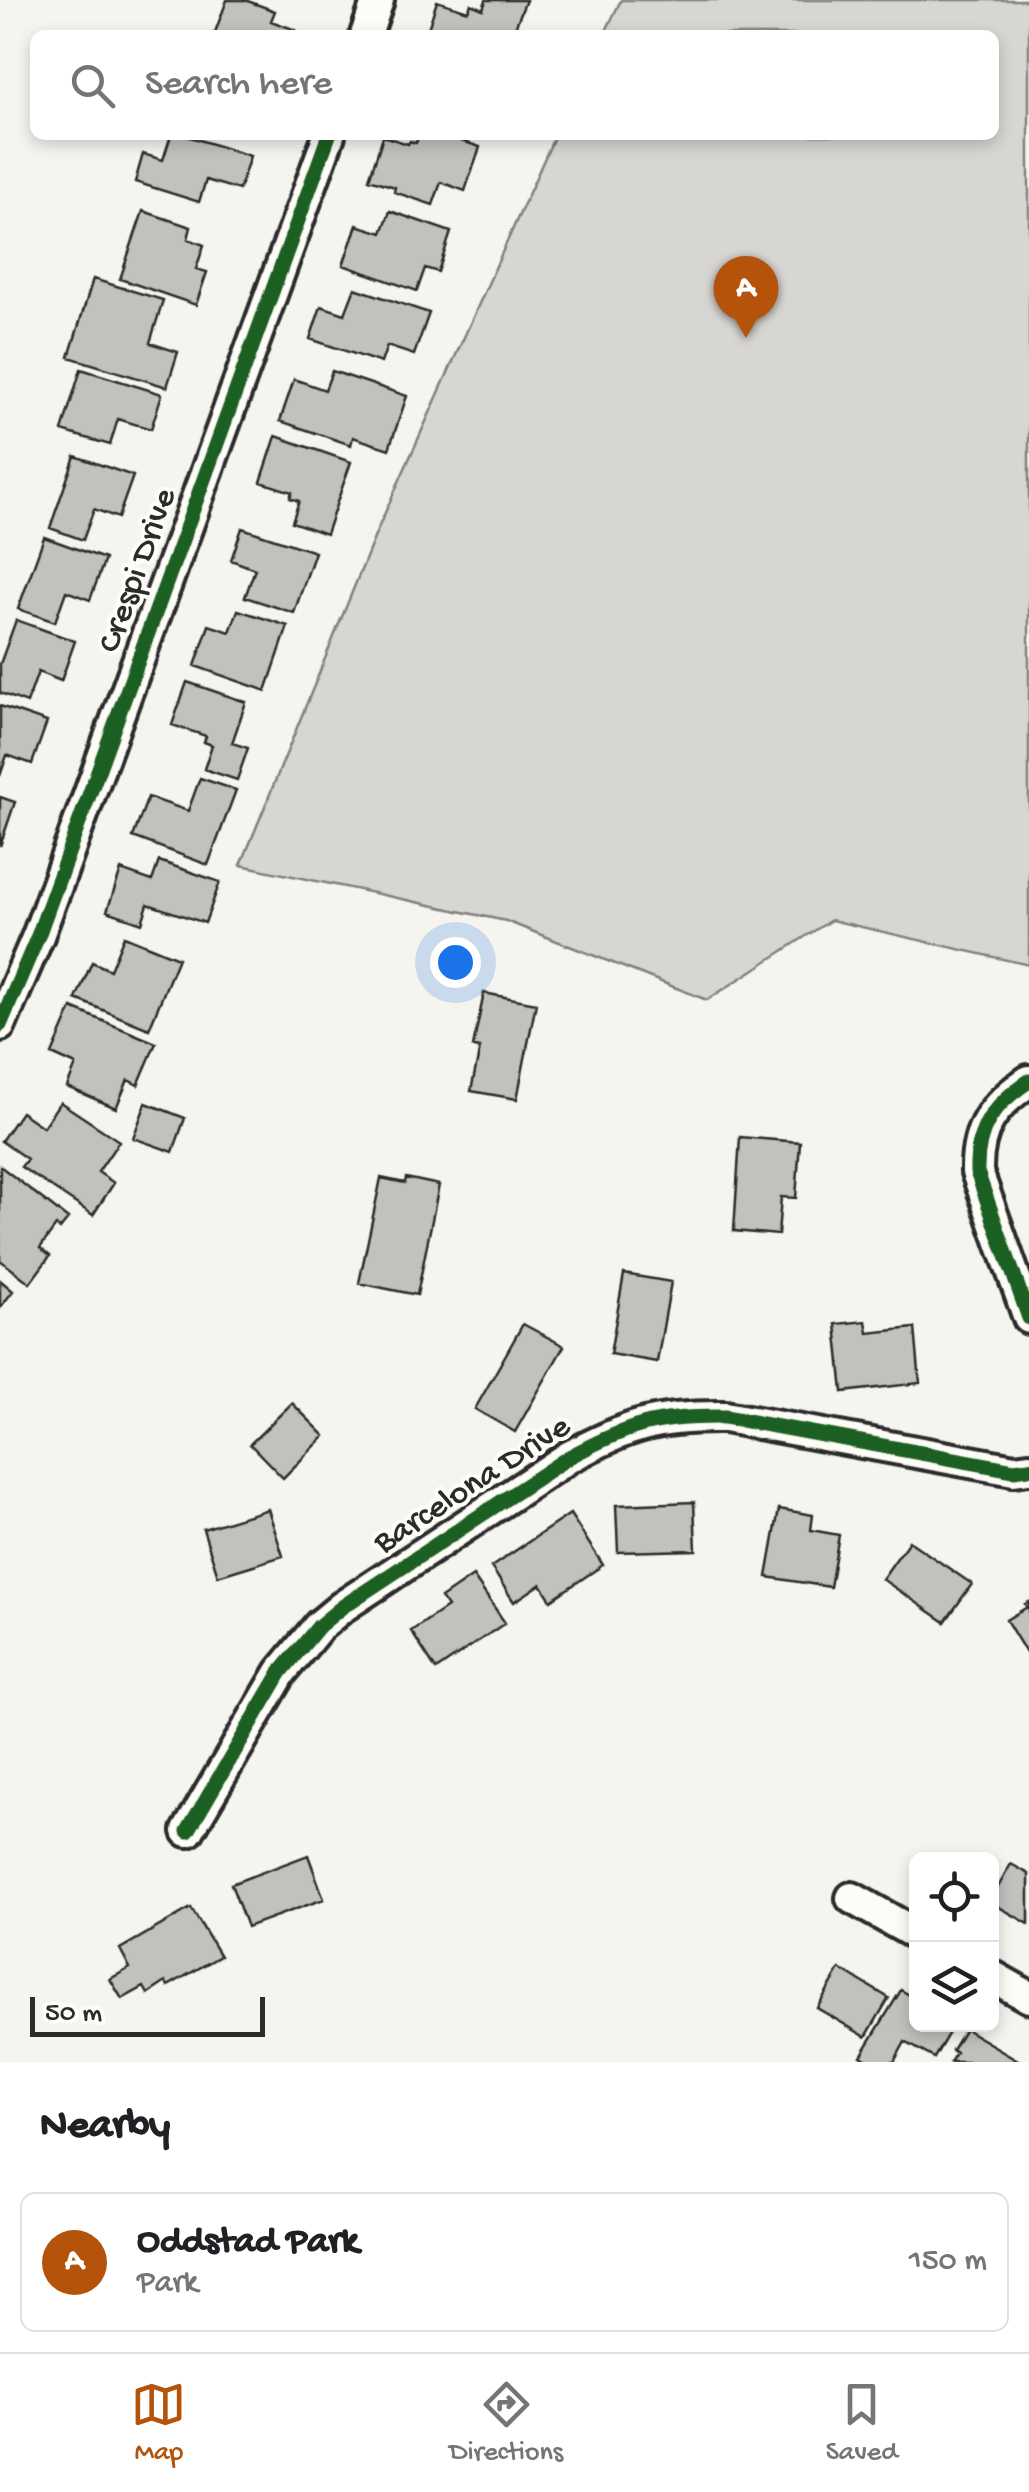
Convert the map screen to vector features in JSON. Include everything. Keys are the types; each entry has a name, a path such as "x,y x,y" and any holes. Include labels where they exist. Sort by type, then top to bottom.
{"street":[{"path":"368,30 378,0"},
{"name":"Crespi Drive","path":"0,1025 38,936 327,140"},
{"path":"1029,1081 992,1113 976,1152 977,1172 1029,1318"},
{"name":"Barcelona Drive","path":"188,1832 281,1672 319,1626 520,1489 608,1436 646,1422 685,1417 726,1418 1014,1470 1029,1468"},
{"path":"852,1898 909,1930"},
{"path":"999,1980 1029,1997"}],"shaded area":[{"path":"621,0 1029,0 1029,965 831,920 707,1000 506,921 241,865 379,526 553,140 999,140 999,30 606,30"}],"building":[{"path":"227,0 245,0 275,11 271,21 296,30 216,30"},
{"path":"486,0 526,0 514,30 428,30 437,1 468,11 471,4 483,9"},
{"path":"169,140 200,140 250,156 239,190 206,180 199,202 135,182 143,154 163,160"},
{"path":"382,140 459,140 480,147 465,191 441,182 433,205 369,179"},
{"path":"143,211 191,227 188,239 204,245 196,269 207,272 196,305 120,279"},
{"path":"390,211 451,232 438,272 425,268 417,291 343,265 357,225 382,233"},
{"path":"93,279 163,300 150,343 178,352 167,387 69,357"},
{"path":"355,288 429,313 414,355 387,346 381,363 310,339 321,306 345,314"},
{"path":"81,369 162,394 151,429 118,419 110,445 62,431"},
{"path":"332,371 407,396 389,449 353,437 351,445 280,421 294,379 325,390"},
{"path":"276,436 351,462 326,534 292,522 299,501 290,498 292,492 261,482"},
{"path":"75,456 133,476 118,518 94,509 83,540 50,528"},
{"path":"242,528 315,552 294,613 245,597 255,569 231,560"},
{"path":"44,537 105,559 90,600 66,591 55,622 18,609"},
{"path":"238,610 288,626 266,691 195,666 209,625 230,632"},
{"path":"16,620 75,641 61,681 38,672 27,703 0,693 0,664"},
{"path":"187,682 246,702 232,743 248,748 237,780 204,769 212,745 204,742 206,736 172,725"},
{"path":"0,706 47,722 32,764 7,755 0,776"},
{"path":"200,778 236,790 208,865 133,837 148,797 188,811"},
{"path":"0,797 15,802 0,846"},
{"path":"159,861 220,882 205,923 148,904 142,923 107,911 121,870 152,881"},
{"path":"124,936 178,958 149,1029 76,999 92,962 110,970"},
{"path":"484,993 536,1003 517,1099 471,1091 480,1048 473,1047"},
{"path":"72,1008 156,1043 138,1085 128,1080 116,1108 67,1087 76,1065 52,1054"},
{"path":"60,1102 119,1141 98,1172 114,1183 93,1215 21,1167 27,1159 1,1141 21,1112 43,1127"},
{"path":"146,1103 185,1118 173,1152 133,1138"},
{"path":"740,1137 800,1142 796,1198 781,1197 778,1235 734,1231"},
{"path":"0,1166 68,1219 60,1229 56,1226 40,1248 50,1256 30,1283 0,1260"},
{"path":"381,1178 439,1185 417,1295 359,1283"},
{"path":"624,1274 671,1282 657,1362 610,1354"},
{"path":"0,1280 13,1291 0,1308"},
{"path":"866,1321 868,1333 915,1328 920,1383 843,1392 836,1324"},
{"path":"523,1324 564,1346 515,1432 475,1409"},
{"path":"292,1403 325,1436 283,1478 250,1444"},
{"path":"694,1502 696,1550 618,1552 616,1505"},
{"path":"268,1509 283,1556 218,1576 203,1529"},
{"path":"779,1509 813,1515 811,1530 839,1535 830,1587 767,1577"},
{"path":"570,1514 603,1565 551,1600 541,1584 514,1602 491,1567"},
{"path":"909,1541 972,1584 945,1622 882,1579"},
{"path":"473,1576 505,1623 436,1670 411,1631 447,1607 441,1598"},
{"path":"1029,1602 1029,1658 1006,1620"},
{"path":"308,1855 324,1899 247,1927 231,1884"},
{"path":"1011,1864 1029,1874 1029,1924 999,1907 999,1885"},
{"path":"191,1908 220,1956 168,1986 166,1982 148,1994 144,1987 122,1999 110,1979 130,1968 120,1949"},
{"path":"840,1969 889,1998 866,2037 817,2008"},
{"path":"901,1990 909,1995 909,2032 949,2032 934,2058 905,2042 894,2062 871,2062 861,2056"},
{"path":"963,2032 970,2032 1018,2060 950,2062 956,2053 952,2050"}],"cycle path":[{"path":"0,1025 38,936 327,140"},
{"path":"1029,1081 989,1119 977,1156 977,1172 1029,1318"},
{"path":"188,1831 281,1672 319,1626 569,1457 609,1437 661,1421 725,1417 1014,1470 1029,1468"}],"place":[{"name":"Oddstad Park","path":"746,338"}]}
